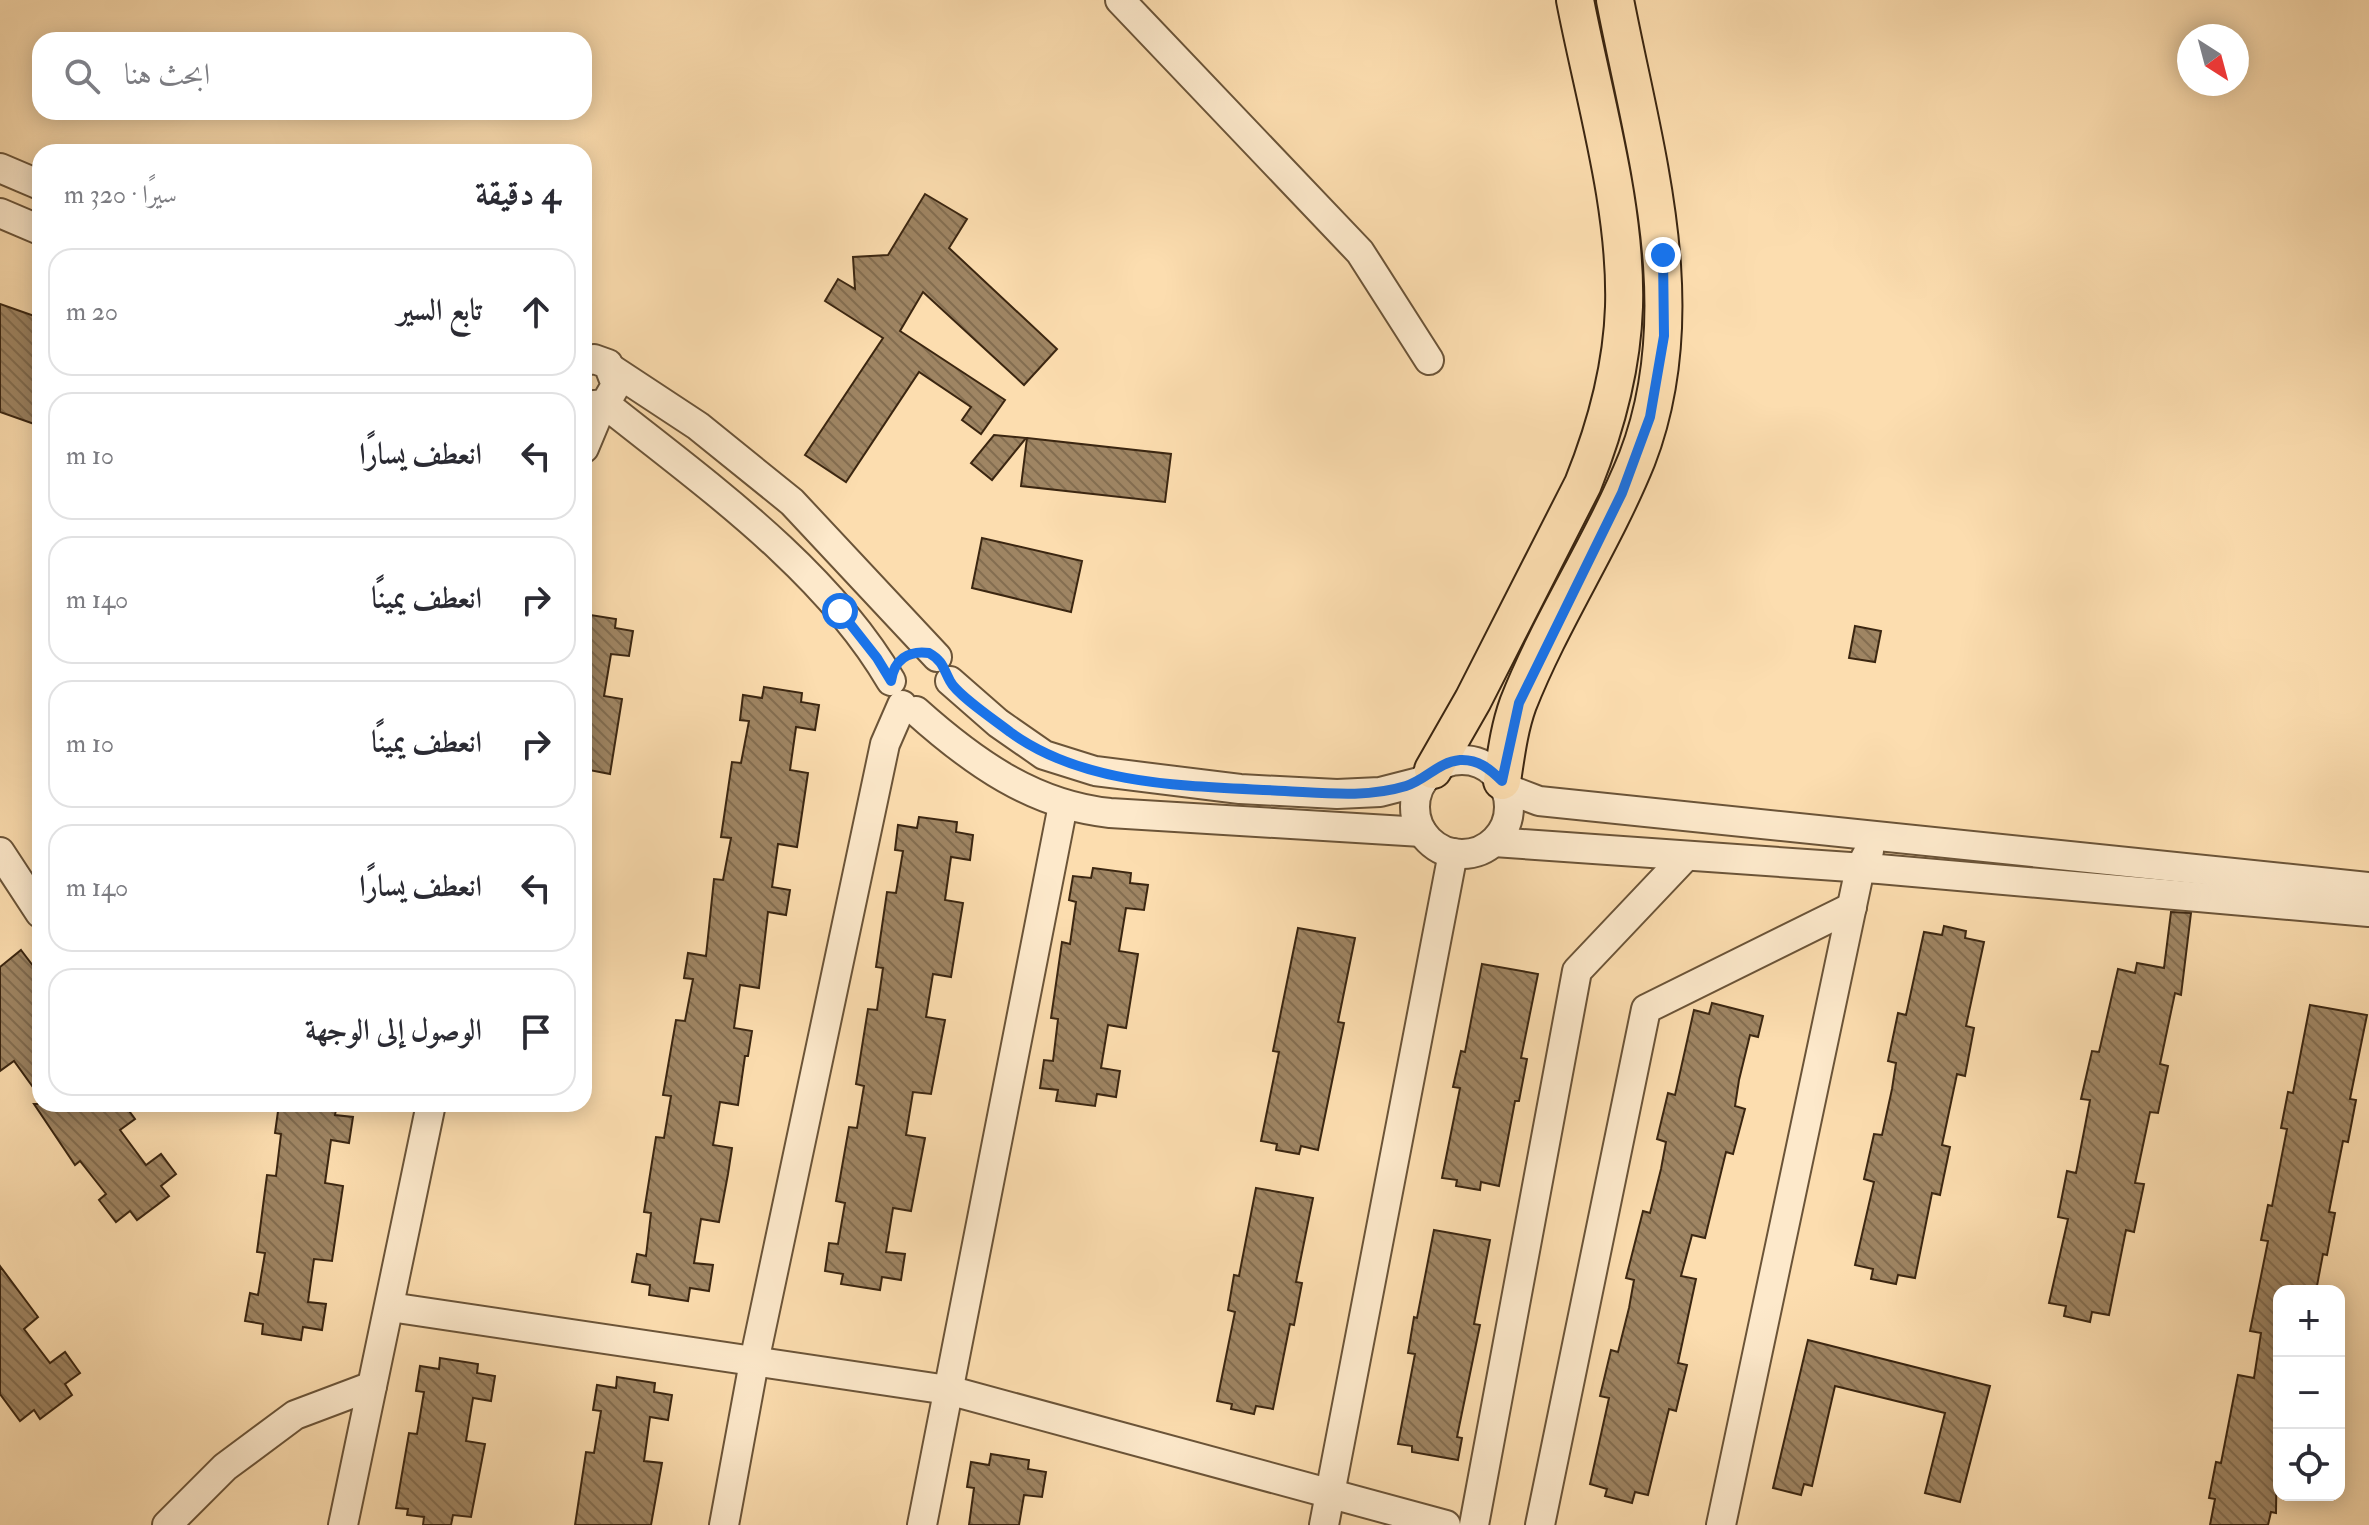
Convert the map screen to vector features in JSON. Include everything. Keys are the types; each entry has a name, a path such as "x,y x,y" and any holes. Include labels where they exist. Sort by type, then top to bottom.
{"main road":[{"path":"1428,775 1473,700 1583,484 1601,439 1616,379 1624,307 1619,233 1575,0"},
{"path":"1504,785 1519,703 1622,493 1650,417 1664,336 1663,255 1615,0"}],"street":[{"path":"1120,0 1360,252 1429,360"},
{"path":"0,168 32,182"},
{"path":"0,213 32,227"},
{"path":"594,361 616,385 597,405 738,511 854,628 903,699 950,742 991,770 1063,805 1110,813 1422,832"},
{"path":"594,361 698,426 792,502 943,669 998,723 1044,755 1095,771 1240,789 1337,794 1380,792 1462,760 1477,762 1504,785 1539,801 2369,887"},
{"path":"724,1525 754,1362 885,744 903,699 896,664 911,654 929,653 943,669 940,704 903,699"},
{"path":"1428,775 1416,798 1416,816 1430,842 1453,853 1467,854 1494,842 1860,868 2369,912"},
{"path":"1494,842 1508,817 1504,785"},
{"path":"922,1525 1063,805"},
{"path":"1721,1525 1860,868 1877,836"},
{"path":"0,852 32,901"},
{"path":"1324,1525 1453,853"},
{"path":"1474,1525 1577,971 1685,857"},
{"path":"1540,1525 1646,1009 1852,907"},
{"path":"343,1525 429,1112"},
{"path":"390,1307 948,1390 1446,1525"},
{"path":"167,1525 225,1467 295,1415 372,1386"}],"building":[{"path":"925,194 967,219 949,248 1057,349 1024,385 923,292 900,331 1005,400 981,434 962,420 971,407 919,372 846,482 805,455 883,338 825,301 838,279 855,289 853,257 888,255"},
{"path":"0,304 32,315 32,423 0,412"},
{"path":"994,435 1026,438 992,480 971,463"},
{"path":"1027,438 1171,454 1165,502 1021,486"},
{"path":"982,538 1082,561 1071,612 972,588"},
{"path":"592,615 616,619 615,628 633,631 629,656 611,654 604,696 622,699 610,774 592,771"},
{"path":"1855,626 1881,631 1875,662 1849,658"},
{"path":"764,687 802,693 801,702 819,705 815,730 796,727 790,770 808,773 797,847 778,844 772,887 790,890 786,915 768,912 759,988 740,985 734,1028 752,1031 748,1056 745,1056 738,1105 720,1102 713,1145 732,1148 728,1174 719,1222 701,1219 694,1263 713,1265 709,1291 690,1288 688,1301 649,1295 650,1285 632,1282 637,1254 646,1256 651,1213 644,1212 656,1137 664,1138 671,1096 663,1095 676,1020 685,1021 693,979 684,978 688,953 706,956 714,879 723,880 731,838 721,837 732,762 741,763 749,721 740,720 743,695 762,698"},
{"path":"919,817 957,822 956,832 973,835 970,860 951,857 945,900 963,903 951,977 933,974 926,1017 945,1020 931,1094 913,1092 906,1135 925,1138 911,1211 893,1208 886,1252 905,1254 901,1280 882,1277 880,1290 841,1284 843,1274 825,1271 829,1243 838,1244 845,1203 836,1201 849,1127 857,1128 864,1086 856,1084 868,1009 877,1010 883,968 876,967 887,892 896,893 903,851 895,850 898,825 917,828"},
{"path":"1093,868 1131,873 1130,883 1148,885 1144,910 1126,908 1119,951 1138,954 1126,1028 1108,1025 1101,1068 1120,1071 1116,1097 1097,1094 1095,1106 1056,1101 1058,1090 1040,1088 1044,1060 1053,1061 1058,1019 1051,1018 1062,942 1070,944 1076,902 1069,900 1073,876 1091,878"},
{"path":"2171,912 2191,913 2181,995 2175,993 2160,1064 2168,1066 2158,1113 2150,1112 2135,1183 2144,1184 2134,1232 2126,1230 2109,1315 2092,1312 2090,1322 2064,1316 2066,1306 2049,1303 2068,1219 2058,1217 2067,1171 2076,1173 2090,1100 2081,1099 2092,1051 2099,1052 2118,969 2135,973 2137,963 2164,968"},
{"path":"1944,926 1966,931 1965,938 1984,942 1966,1026 1974,1028 1965,1076 1957,1074 1942,1145 1950,1147 1940,1195 1932,1193 1915,1278 1898,1275 1896,1284 1871,1279 1873,1269 1855,1265 1874,1182 1864,1179 1874,1134 1882,1135 1892,1089 1896,1063 1888,1061 1898,1013 1906,1015 1924,932 1942,935"},
{"path":"1298,928 1355,938 1338,1022 1344,1023 1318,1150 1301,1146 1299,1154 1276,1150 1277,1144 1261,1141 1279,1052 1273,1051"},
{"path":"21,950 32,964 32,1086 14,1061 0,1071 0,967"},
{"path":"1482,964 1538,974 1521,1058 1527,1059 1519,1101 1515,1101 1499,1186 1481,1182 1480,1190 1456,1186 1457,1180 1442,1178 1460,1088 1453,1087 1461,1051 1465,1052"},
{"path":"1712,1003 1763,1016 1758,1037 1750,1035 1739,1080 1735,1106 1745,1109 1733,1154 1726,1152 1705,1238 1692,1235 1681,1276 1696,1279 1678,1363 1687,1365 1676,1411 1669,1409 1648,1495 1635,1492 1632,1503 1605,1496 1607,1489 1590,1484 1609,1398 1600,1396 1611,1350 1618,1352 1629,1308 1634,1280 1626,1278 1643,1211 1650,1213 1661,1169 1666,1142 1657,1139 1668,1093 1675,1095 1694,1010 1709,1014"},
{"path":"2310,1005 2367,1015 2350,1099 2356,1100 2348,1142 2343,1141 2329,1212 2335,1213 2317,1285 2273,1285 2273,1501 2276,1501 2276,1513 2271,1512 2268,1525 2210,1525 2215,1499 2209,1498 2216,1462 2221,1463 2238,1375 2254,1378 2261,1333 2250,1331 2268,1241 2261,1240 2268,1205 2272,1206 2287,1129 2281,1128 2288,1092 2293,1093"},
{"path":"39,1112 130,1112 135,1119 120,1130 146,1165 161,1154 176,1174 161,1186 169,1196 137,1220 130,1211 116,1222 99,1200 106,1194 80,1161 75,1165"},
{"path":"278,1112 336,1112 335,1115 353,1117 349,1143 331,1140 325,1183 343,1186 332,1261 314,1259 308,1302 326,1304 322,1330 303,1327 301,1340 262,1334 263,1324 245,1321 250,1293 258,1295 265,1253 257,1252 267,1175 276,1176 281,1134 275,1133"},
{"path":"1256,1188 1313,1198 1296,1282 1302,1283 1294,1325 1290,1324 1273,1409 1256,1406 1254,1414 1231,1409 1232,1404 1217,1401 1235,1312 1228,1310 1234,1275 1239,1276"},
{"path":"1434,1230 1490,1240 1474,1324 1480,1325 1457,1437 1462,1438 1458,1460 1412,1452 1412,1446 1398,1444 1415,1354 1408,1353 1414,1317 1417,1318"},
{"path":"0,1266 38,1317 24,1329 50,1363 65,1352 80,1373 65,1384 72,1395 40,1419 34,1410 20,1421 0,1394"},
{"path":"1808,1340 1990,1386 1960,1502 1925,1493 1945,1413 1835,1386 1812,1486 1804,1484 1801,1495 1773,1488"},
{"path":"440,1358 478,1364 477,1373 495,1376 491,1401 473,1398 466,1441 485,1444 471,1517 453,1515 451,1525 423,1525 424,1517 407,1515 408,1509 396,1508 409,1433 417,1434 424,1392 416,1391 420,1366 439,1369"},
{"path":"617,1377 655,1383 654,1392 672,1395 668,1420 650,1417 644,1461 662,1463 651,1525 575,1525 586,1452 594,1453 601,1411 593,1410 597,1385 616,1388"},
{"path":"991,1454 1029,1460 1028,1469 1046,1472 1042,1497 1024,1495 1019,1525 969,1525 974,1488 967,1487 971,1462 989,1465"}],"route":[{"path":"840,611 891,681 896,664 903,658 920,652 929,653 944,664 950,681 1027,744 1061,762 1095,771 1240,789 1359,794 1402,788 1423,781 1433,770 1447,763 1462,760 1477,762 1502,781 1519,703 1622,493 1650,417 1664,336 1663,255"}]}
